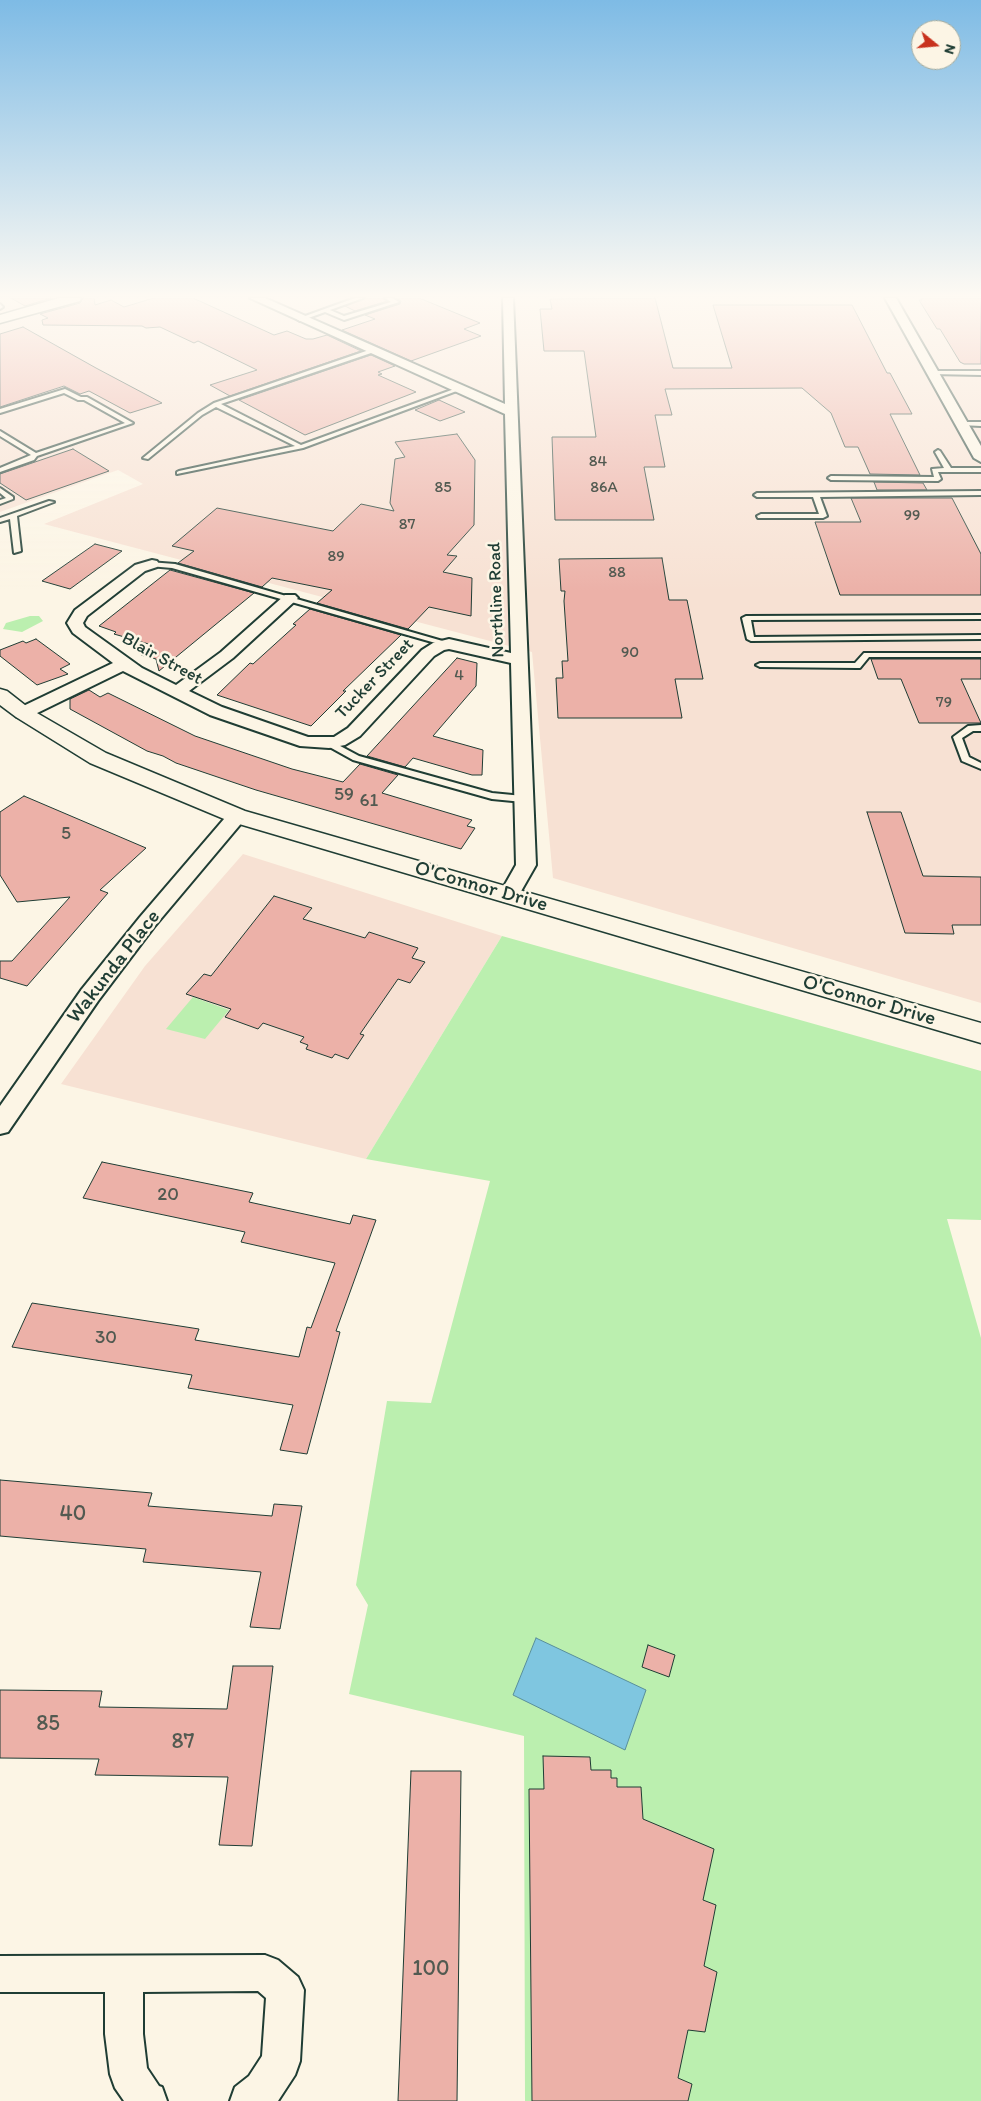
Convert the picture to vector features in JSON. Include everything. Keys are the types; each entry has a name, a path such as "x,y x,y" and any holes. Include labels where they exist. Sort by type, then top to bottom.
{"main road":[{"name":"O'Connor Drive","path":"0,695 23,713 98,758 238,816 981,1033"}],"street":[{"path":"475,396 510,411"},
{"name":"Northline Road","path":"509,895 526,865 510,396"},
{"path":"946,396 962,424 976,441 981,458"},
{"name":"Blair Street","path":"152,564 140,568 76,618 75,623 78,630 136,672 216,711 306,742 329,743"},
{"path":"178,692 227,655 290,598"},
{"name":"Blair Street","path":"449,644 519,660"},
{"name":"Tucker Street","path":"329,743 339,741 354,732 428,653 439,646 449,644"},
{"path":"23,713 124,664"},
{"name":"Wakunda Place","path":"0,1125 90,995 147,922 238,816"},
{"path":"0,1974 265,1973 284,1990 281,2061 262,2090 249,2101"},
{"path":"124,1974 124,2034 129,2074 145,2100 148,2101"}],"lane":[{"path":"0,412 49,396"},
{"path":"0,470 32,458 35,455 130,423 84,398 80,399 74,396"},
{"path":"146,458 200,414 216,404 239,396"},
{"path":"180,474 301,448 440,396"},
{"path":"216,404 301,448"},
{"path":"962,424 981,424"},
{"path":"0,433 35,455"},
{"path":"938,452 949,470"},
{"path":"831,478 938,479 934,470 981,470"},
{"path":"0,490 11,498 0,502"},
{"path":"757,495 981,493"},
{"path":"761,516 823,516 816,494"},
{"path":"0,520 51,502"},
{"path":"13,515 17,551"},
{"name":"Blair Street","path":"152,564 172,566 449,644"},
{"path":"981,617 746,618 751,639 981,637"},
{"path":"760,665 857,666 867,655 981,655"},
{"path":"981,728 971,728 957,738 965,759 981,766"},
{"name":"Blair Street","path":"329,743 356,758 492,796 523,799"}],"shaded area":[{"path":"0,396 981,396 981,1003 553,878 532,652 44,524 143,484 118,470 0,512"},
{"path":"243,854 502,936 366,1159 61,1084 145,966"}],"green space":[{"path":"30,616 39,616 43,621 22,632 3,629 6,623"},
{"path":"502,936 981,1071 981,1220 947,1219 981,1338 981,2101 525,2101 524,1736 349,1694 368,1605 356,1585 387,1401 431,1403 490,1181 366,1159"},
{"path":"193,997 229,1010 205,1039 166,1029"}],"water":[{"path":"536,1638 646,1690 625,1750 513,1695"}],"building":[{"path":"0,396 33,396 0,407"},
{"path":"98,396 149,396 162,403 130,413"},
{"path":"251,396 406,396 305,435 239,400"},
{"path":"590,396 667,396 672,415 655,415 665,467 644,467 654,520 555,520 552,437 596,437"},
{"path":"811,396 902,396 912,414 890,414 920,475 870,474 858,447 845,447 831,413"},
{"path":"439,400 465,412 440,421 415,410"},
{"path":"457,434 475,460 474,525 447,555 457,556 443,572 472,578 471,616 429,607 408,629 317,603 332,590 272,578 262,587 178,563 194,551 172,546 217,508 333,531 361,504 394,511 390,503 395,459 405,457 395,442"},
{"path":"73,449 109,471 26,500 0,483 0,474"},
{"path":"874,482 923,483 927,490 877,490"},
{"path":"851,498 952,498 981,554 981,595 840,595 815,522 861,522"},
{"path":"95,544 122,551 70,589 42,581"},
{"path":"662,558 669,600 687,600 703,679 675,679 682,718 558,718 556,678 563,678 562,661 568,661 565,591 561,591 559,559"},
{"path":"170,570 254,593 159,671 156,659 141,655 152,645 114,634 116,632 99,626"},
{"path":"310,609 401,635 343,691 346,691 311,726 217,695 250,663 253,664 296,625 293,624"},
{"path":"36,639 70,664 60,669 68,674 37,685 0,656 0,650 23,641 26,643"},
{"path":"457,658 477,663 476,686 433,736 483,750 482,775 472,775 413,758 405,767 367,756"},
{"path":"871,659 981,659 981,679 961,679 981,723 919,723 901,679 878,679"},
{"path":"89,690 100,697 108,693 195,736 292,769 343,782 360,764 398,775 382,793 472,820 467,826 475,828 461,849 256,790 176,763 147,751 70,709 70,699"},
{"path":"24,796 146,848 100,890 108,893 27,986 0,978 0,961 12,961 70,897 17,902 0,875 0,812"},
{"path":"867,812 901,812 923,876 981,877 981,925 952,925 954,934 905,933"},
{"path":"274,896 312,908 303,919 365,938 369,932 418,948 412,958 425,962 410,983 398,979 360,1034 364,1035 348,1059 335,1054 332,1058 306,1049 308,1045 300,1042 304,1037 263,1023 258,1029 225,1017 231,1009 186,994 204,974 211,976"},
{"path":"102,1162 253,1193 249,1202 350,1224 353,1215 376,1220 336,1331 340,1332 307,1454 280,1450 293,1405 188,1388 192,1375 12,1347 32,1303 199,1329 195,1340 299,1357 307,1327 311,1328 335,1263 241,1242 245,1232 83,1198"},
{"path":"0,1480 152,1493 148,1506 272,1516 274,1504 302,1506 280,1629 250,1627 261,1572 143,1562 146,1549 0,1536"},
{"path":"648,1645 675,1655 669,1677 642,1667"},
{"path":"233,1666 273,1666 252,1846 219,1845 228,1777 95,1775 99,1759 0,1758 0,1690 102,1691 99,1707 227,1709"},
{"path":"543,1756 590,1757 591,1770 611,1770 611,1778 617,1778 617,1787 641,1787 643,1819 714,1849 703,1900 716,1905 704,1966 717,1972 705,2032 688,2030 678,2078 692,2084 688,2101 532,2101 529,1789 544,1789"},
{"path":"411,1771 461,1771 457,2101 398,2101"}]}
